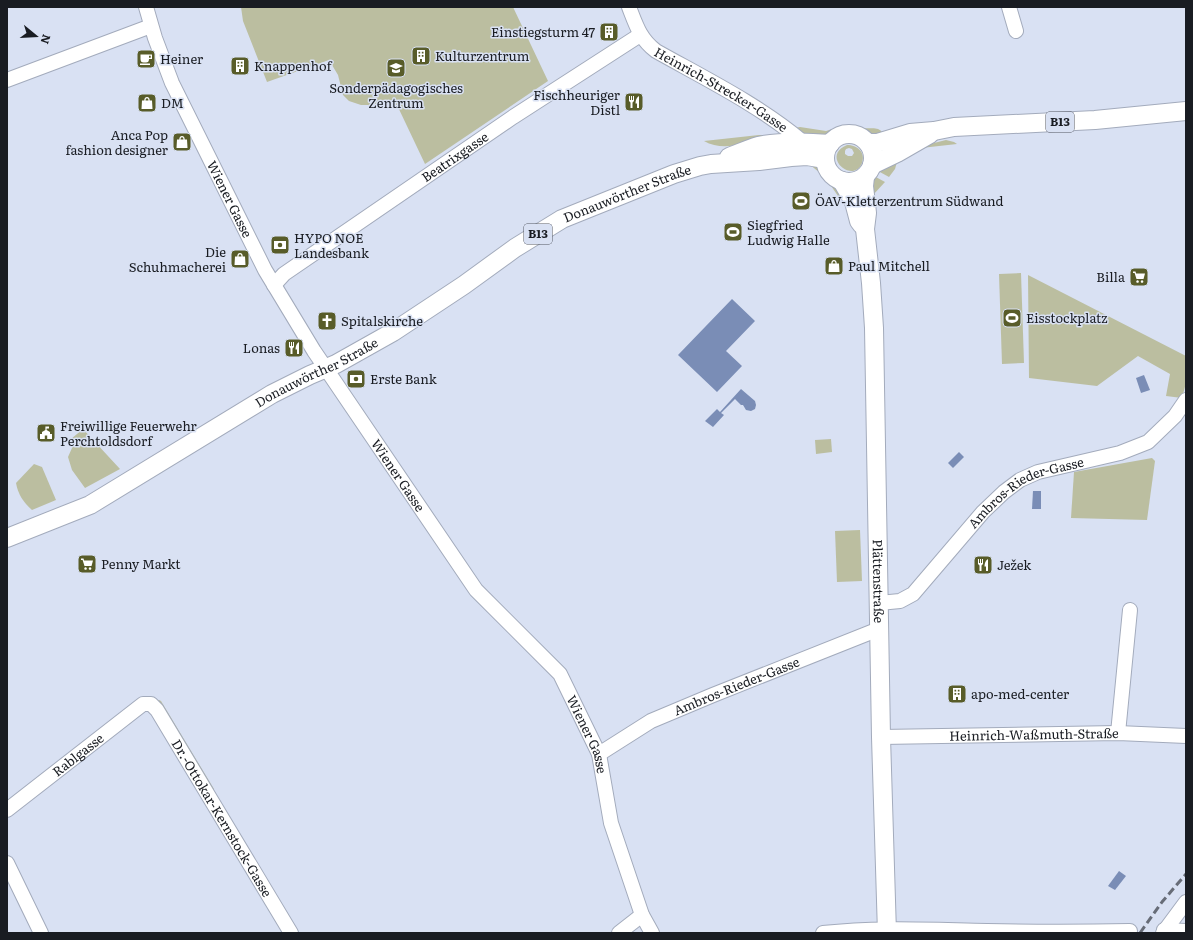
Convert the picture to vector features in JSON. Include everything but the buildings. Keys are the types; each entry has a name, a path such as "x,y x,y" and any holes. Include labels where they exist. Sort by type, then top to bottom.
{"main road":[{"name":"B13","path":"868,143 877,143 910,133 934,131 954,127 1095,120 1186,111"},
{"name":"B13","path":"842,181 855,182 868,171 934,131"},
{"path":"842,181 837,179 827,169 828,152 840,136 850,134 860,137 868,143 873,154 868,171"},
{"name":"Donauwörther Straße","path":"7,538 90,505 272,394 336,364 393,332 464,285 515,248 562,219 674,174 711,164 757,146 803,142 828,152"},
{"name":"Donauwörther Straße","path":"711,164 760,161 791,156 807,156 828,152"},
{"name":"Plättenstraße","path":"868,171 864,186 867,213 865,229 874,328 881,737 887,931"},
{"name":"Plättenstraße","path":"842,181 854,202 859,221 865,229"}],"street":[{"name":"Wiener Gasse","path":"146,7 151,26 172,83 261,263 325,368 476,590 560,674 599,754 611,823 642,915 652,933"},
{"path":"629,7 640,35"},
{"path":"1009,7 1016,31"},
{"path":"7,80 151,26"},
{"name":"Heinrich-Strecker-Gasse","path":"640,35 647,44 656,51 750,104 784,126 803,142"},
{"name":"Beatrixgasse","path":"274,285 284,274 500,126 640,35"},
{"name":"Ambros-Rieder-Gasse","path":"879,603 900,601 913,594 983,512 1004,492 1020,480 1038,472 1120,453 1148,442 1175,416 1186,400"},
{"path":"1118,733 1130,610"},
{"name":"Ambros-Rieder-Gasse","path":"599,754 651,721 713,694 879,629"},
{"name":"Rablgasse","path":"7,810 143,704 151,704"},
{"name":"Dr.-Ottokar-Kernstock-Gasse","path":"151,704 157,710 290,933"},
{"name":"Heinrich-Waßmuth-Straße","path":"881,737 1118,733 1186,736"},
{"path":"7,863 41,933"},
{"path":"1164,932 1186,902"},
{"path":"619,933 642,915"},
{"path":"823,933 844,931 1130,931"},
{"path":"1164,932 1186,931"}],"green space":[{"path":"241,7 513,7 548,81 425,164 397,105 361,105 349,101 343,95 338,75 329,60 267,82 243,21"},
{"path":"844,126 877,129 883,133 870,135 858,128 845,128"},
{"path":"800,127 826,131 836,128 837,130 822,136 808,137 795,128"},
{"path":"765,135 767,137 743,144 727,146 719,146 704,141"},
{"path":"946,140 957,144 921,148 934,143"},
{"path":"847,145 851,145 862,152 863,159 858,169 852,171 846,170 841,166 837,156 840,150","holes":["846,149 852,149 854,153 852,156 845,154"]},
{"path":"897,162 895,169 889,177 878,171"},
{"path":"809,164 822,170 829,179 835,183 842,199 838,196 825,177"},
{"path":"874,176 885,182 873,195 870,185"},
{"name":"Eisstockplatz","path":"1021,273 1024,363 1002,364 999,274"},
{"path":"1028,275 1186,356 1186,383 1182,398 1166,396 1170,374 1138,356 1097,386 1029,378"},
{"path":"83,429 120,469 85,488 72,470 68,457 72,448 71,439"},
{"path":"831,439 832,452 816,454 815,440"},
{"path":"1152,458 1155,461 1147,520 1071,518 1074,472"},
{"path":"34,464 42,467 56,500 32,510 21,498 16,483"},
{"path":"860,530 862,581 837,582 835,531"},
{"path":"159,700 214,789 212,793 157,702"}],"water":[{"path":"732,299 755,321 726,351 742,366 717,392 678,355"},
{"path":"1144,375 1150,390 1141,393 1136,378"},
{"path":"741,389 755,401 755,409 751,411 746,410 743,405 735,399 721,413 724,415 713,427 705,421 717,409 720,412"},
{"path":"959,452 964,457 953,468 948,463"},
{"path":"1033,491 1041,491 1041,509 1032,509"},
{"path":"1119,871 1126,876 1115,890 1108,886"}],"railway":[{"path":"1140,933 1162,902 1186,874"}],"place":[{"name":"Einstiegsturm 47","path":"609,32"},
{"name":"Kulturzentrum","path":"421,56"},
{"name":"Heiner","path":"146,59"},
{"name":"Knappenhof","path":"240,66"},
{"name":"Sonderpädagogisches Zentrum","path":"396,68"},
{"name":"Fischheuriger Distl","path":"634,102"},
{"name":"DM","path":"147,103"},
{"name":"Anca Pop fashion designer","path":"182,142"},
{"name":"ÖAV-Kletterzentrum Südwand","path":"801,201"},
{"name":"Siegfried Ludwig Halle","path":"733,232"},
{"name":"HYPO NOE Landesbank","path":"280,245"},
{"name":"Die Schuhmacherei","path":"240,259"},
{"name":"Paul Mitchell","path":"834,266"},
{"name":"Billa","path":"1139,277"},
{"name":"Eisstockplatz","path":"1012,318"},
{"name":"Spitalskirche","path":"327,321"},
{"name":"Lonas","path":"294,348"},
{"name":"Erste Bank","path":"356,379"},
{"name":"Freiwillige Feuerwehr Perchtoldsdorf","path":"46,433"},
{"name":"Penny Markt","path":"87,564"},
{"name":"Ježek","path":"983,565"},
{"name":"apo-med-center","path":"957,694"}]}
